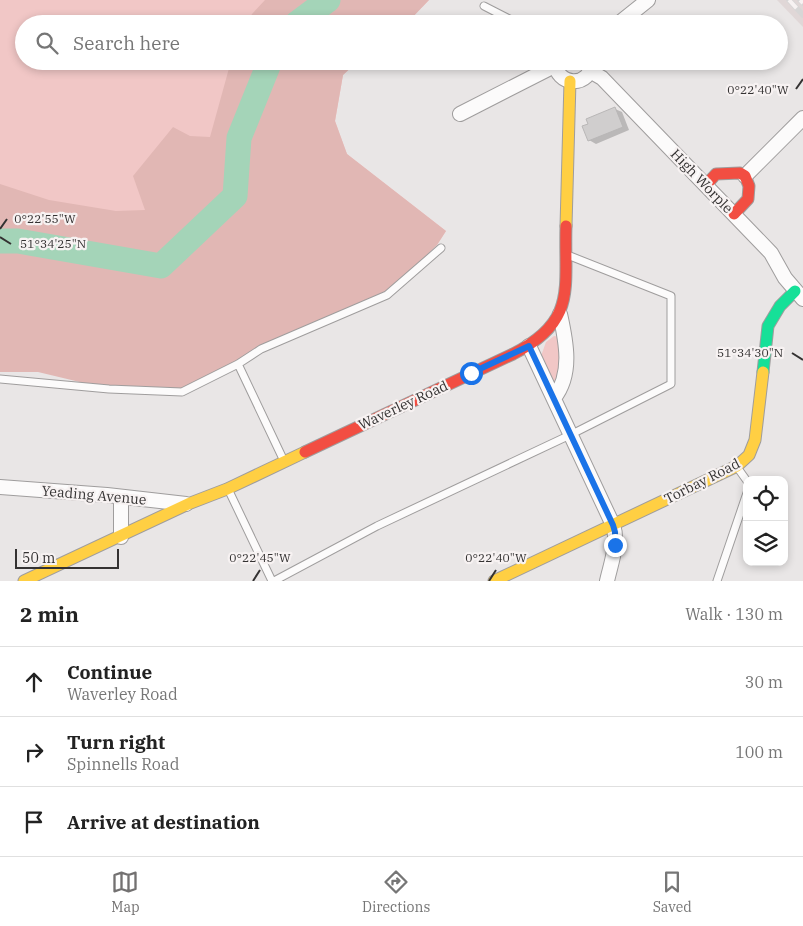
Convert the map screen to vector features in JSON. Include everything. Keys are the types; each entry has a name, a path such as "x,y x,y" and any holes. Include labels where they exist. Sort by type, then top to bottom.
{"street":[{"path":"629,15 648,0"},
{"path":"460,114 543,70"},
{"path":"558,70 560,76 570,82 582,80 588,70"},
{"name":"High Worple","path":"595,70 770,253 799,295"},
{"name":"Waverley Road","path":"24,581 188,504 228,488 529,346 545,333 560,314 567,295 566,254 570,82"},
{"path":"745,176 803,118"},
{"path":"706,185 716,174 740,173 745,176 750,186 748,199 734,214"},
{"name":"Torbay Road","path":"494,581 737,466 749,455 755,440 768,326 780,306 799,295"},
{"path":"554,398 561,389 566,374 566,347 560,314"},
{"path":"529,346 613,525 615,545 608,581"},
{"name":"Yeading Avenue","path":"0,490 121,497 188,504"},
{"path":"121,497 121,536"}],"lane":[{"path":"484,6 502,15"},
{"path":"0,378 109,389 182,392 238,364 261,349 387,295 441,248"},
{"path":"228,488 273,581 377,526 570,435 671,384 671,296 566,254"},
{"path":"238,364 284,461"},
{"path":"737,466 744,476"},
{"path":"717,581 743,505"}],"shaded area":[{"path":"0,0 429,0 415,15 15,15 15,70 348,70 343,75 335,121 347,154 446,231 437,245 385,291 38,372 0,370"},
{"path":"265,0 429,0 415,15 252,14"},
{"path":"777,0 803,0 803,27"},
{"path":"229,70 348,70 343,75 335,121 347,154 446,231 437,245 387,295 310,328 182,392 109,389 38,372 0,372 0,184 49,200 116,211 145,210 133,176 173,127 190,136 210,137"},
{"path":"554,336 560,337 562,376 555,381 552,380 541,356 546,342"}],"building":[{"path":"615,107 623,127 588,141 582,126 588,124 586,119"}],"waterway":[{"path":"308,15 328,0"},
{"path":"0,241 18,241 161,266 235,196 239,138 266,70"}],"railway":[{"path":"789,0 803,15"},
{"path":"800,0 803,3"}],"traffic: fast":[{"path":"763,372 768,326 780,306 795,291"}],"traffic: slow":[{"path":"566,226 570,81"},
{"path":"494,581 737,466 749,455 755,440 763,372"},
{"path":"24,581 188,504 227,489 305,452"}],"traffic: jam":[{"path":"706,185 716,174 740,173 745,176 749,186 748,199 734,214"},
{"path":"305,452 513,354 534,342 548,329 558,315 563,301 566,226"}],"route":[{"path":"471,373 529,346 613,525 615,545"}]}
